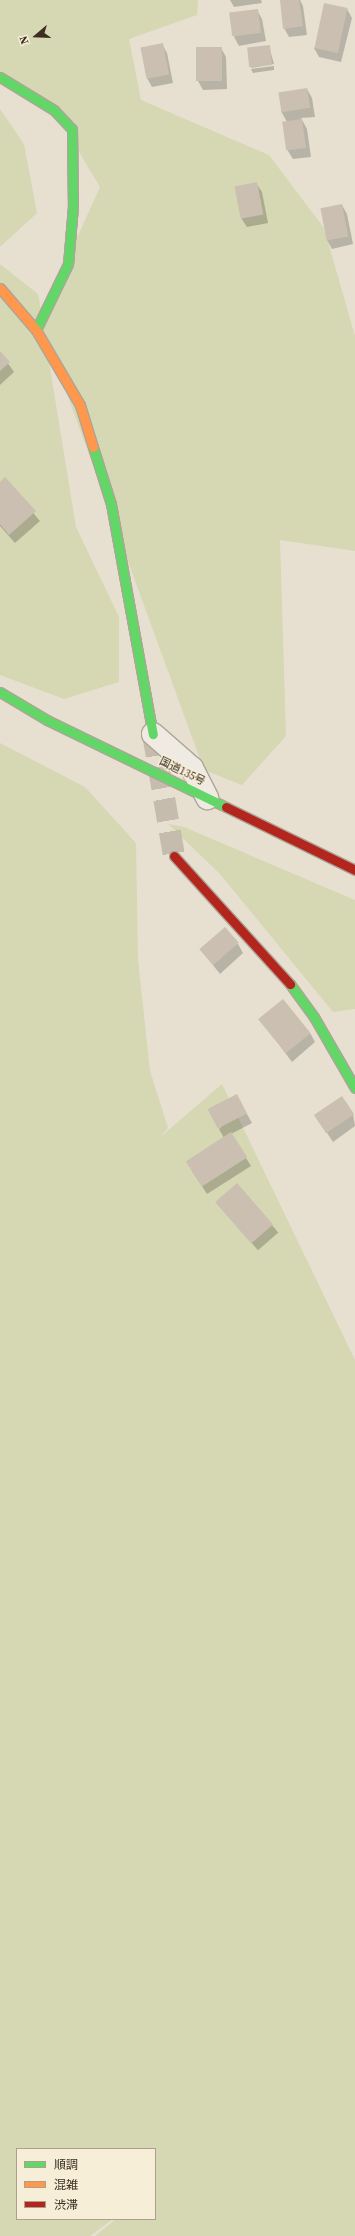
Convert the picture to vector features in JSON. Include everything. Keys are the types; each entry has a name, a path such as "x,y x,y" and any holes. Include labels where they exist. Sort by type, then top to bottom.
{"main road":[{"path":"0,77 54,110 72,129 73,206 68,264 36,330"},
{"path":"0,288 36,330 80,405 111,504 154,734"},
{"name":"国道135号","path":"0,692 47,720 355,870"},
{"path":"174,856 281,973 314,1017 355,1088"}],"street":[{"path":"154,734 192,768 207,798"}],"green space":[{"path":"0,0 198,0 197,15 129,39 141,100 269,155 324,228 355,336 355,551 280,540 286,736 242,785 204,770 44,331 76,527 119,617 119,682 64,699 0,675 0,264 38,294 42,315 100,187 54,110 0,77"},
{"path":"0,109 24,144 37,213 0,247"},
{"path":"0,743 85,787 136,843 138,959 150,1071 168,1128 158,1139 222,1084 355,1360 355,2236 95,2236 115,2220 156,2220 156,2148 16,2148 16,2220 112,2220 90,2236 0,2236"},
{"path":"168,824 184,827 355,900 355,1009 333,1012 220,874"}],"building":[{"path":"280,0 299,0 303,26 283,29"},
{"path":"324,3 347,8 338,53 314,48"},
{"path":"258,9 261,33 232,36 229,13"},
{"path":"163,43 169,74 147,79 140,47"},
{"path":"270,45 272,65 249,67 247,47"},
{"path":"196,47 222,47 222,81 196,81"},
{"path":"307,88 310,108 281,112 278,93"},
{"path":"302,119 306,148 286,151 282,122"},
{"path":"257,182 263,214 241,219 234,186"},
{"path":"342,204 348,236 327,241 320,208"},
{"path":"0,351 10,362 0,371"},
{"path":"5,477 36,511 9,535 0,524 0,482"},
{"path":"225,927 239,943 213,965 199,949"},
{"path":"283,999 311,1033 286,1053 258,1019"},
{"path":"237,1094 247,1114 218,1129 208,1109"},
{"path":"342,1096 354,1114 326,1133 314,1115"},
{"path":"231,1132 247,1157 202,1187 186,1161"},
{"path":"237,1183 273,1225 251,1244 215,1202"}],"tunnel":[{"path":"153,734 174,856"}],"traffic: fast":[{"path":"0,77 54,110 72,129 73,206 68,264 36,330"},
{"path":"93,447 111,504 153,734"},
{"path":"0,692 47,720 226,807"},
{"path":"290,984 314,1017 355,1088"}],"traffic: slow":[{"path":"0,288 36,330 80,405 93,447"}],"traffic: jam":[{"path":"226,807 355,870"},
{"path":"174,856 290,984"}]}
